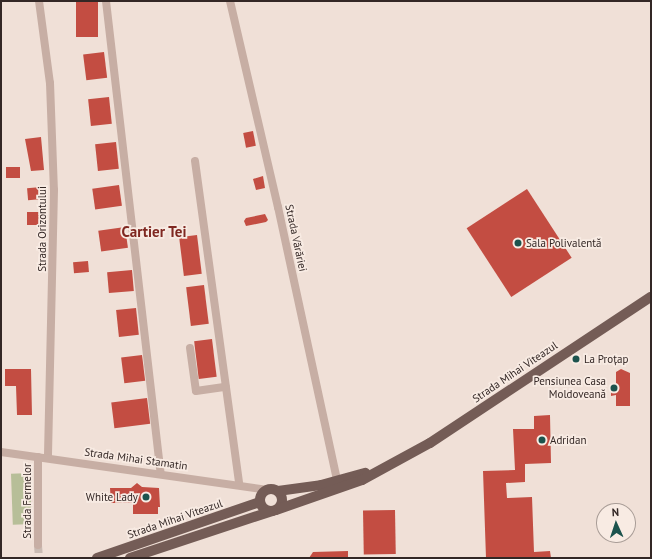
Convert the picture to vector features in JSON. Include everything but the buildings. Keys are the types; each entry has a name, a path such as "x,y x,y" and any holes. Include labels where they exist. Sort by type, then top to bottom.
{"main road":[{"name":"Strada Mihai Viteazul","path":"130,558 344,488 392,465 430,444 651,297"},
{"name":"Strada Mihai Viteazul","path":"272,490 337,481 392,465"},
{"path":"272,490 282,500 274,511 264,509 260,502 262,493 272,490"},
{"name":"Strada Mihai Viteazul","path":"97,558 260,502"},
{"path":"138,558 149,552"}],"street":[{"name":"Strada Orizontului","path":"39,1 50,82 54,190 48,458"},
{"path":"106,1 161,473"},
{"name":"Strada Vărăriei","path":"230,1 278,207 337,481"},
{"path":"195,161 239,484"},
{"path":"190,348 196,391 226,387"},
{"name":"Strada Mihai Stamatin","path":"1,452 161,473 272,490"},
{"name":"Strada Fermelor","path":"38,457 38,545"}],"green space":[{"path":"30,473 32,524 13,525 11,474"}],"tunnel":[{"path":"38,545 39,558"}],"place":[{"name":"Sala Polivalentă","path":"518,243"},
{"name":"La Proțap","path":"576,359"},
{"name":"Pensiunea Casa Moldoveană","path":"614,388"},
{"name":"Adridan","path":"542,440"},
{"name":"White Lady","path":"146,497"}],"district":[{"name":"Cartier Tei","path":"154,232"}]}
